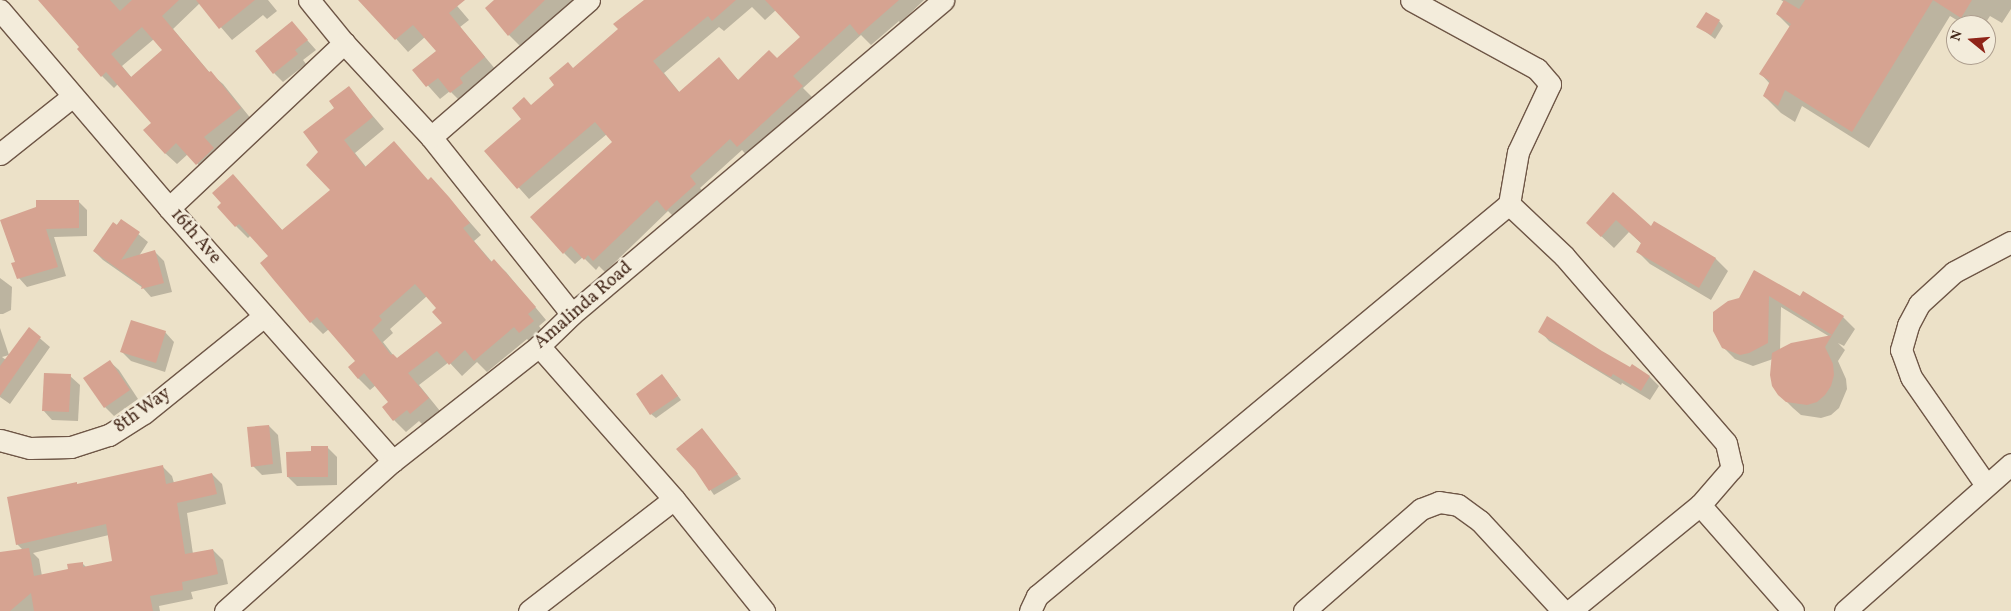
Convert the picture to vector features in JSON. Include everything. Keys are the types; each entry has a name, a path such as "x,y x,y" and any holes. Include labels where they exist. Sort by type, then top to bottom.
{"street":[{"path":"309,0 344,43 431,137 572,314"},
{"path":"431,137 589,0"},
{"name":"Amalinda Road","path":"225,611 393,461 538,346 572,314 943,0"},
{"path":"1030,611 1037,596 1509,204 1518,152 1550,84 1537,69 1411,0"},
{"name":"16th Ave","path":"0,10 169,208 393,461"},
{"path":"169,208 344,43"},
{"path":"0,154 73,96"},
{"path":"1509,204 1564,256 1726,443 1732,468 1700,505 1570,611"},
{"path":"1986,485 1911,377 1901,350 1908,325 1920,304 1954,272 2011,242"},
{"name":"8th Way","path":"0,440 30,448 71,447 110,435 144,413 264,316"},
{"path":"538,346 674,499 759,609"},
{"path":"1845,611 2011,464"},
{"path":"529,611 674,499"},
{"path":"1304,611 1421,510 1439,502 1458,505 1480,521 1562,611"},
{"path":"1700,505 1793,611"}],"building":[{"path":"38,0 110,0 120,11 132,0 179,0 162,16 241,108 204,137 214,148 196,165 176,143 165,154 143,130 151,123 106,72 101,77 77,49 79,47","holes":["142,27 162,50 131,77 111,54"]},
{"path":"196,0 255,0 219,29"},
{"path":"358,0 465,0 449,13 485,57 460,78 463,83 450,93 438,78 426,87 412,70 436,51 413,25 395,40"},
{"path":"494,0 545,0 508,36 485,8"},
{"path":"644,0 736,0 712,21 708,16 653,61 679,92 719,57 738,80 769,50 777,58 800,37 765,0 899,0 859,35 850,24 793,76 803,86 737,147 730,139 690,176 696,184 666,211 657,200 593,261 588,255 584,260 571,246 563,254 530,217 612,142 595,122 517,189 484,151 521,119 512,108 524,97 531,105 554,85 549,78 568,62 573,68 618,29 613,24"},
{"path":"1784,0 1799,9 1805,0 1933,0 1852,132 1785,90 1778,106 1763,96 1770,81 1759,74 1791,24 1776,14"},
{"path":"1933,0 1972,0 1963,15 1956,15"},
{"path":"1706,12 1720,20 1711,35 1696,27"},
{"path":"292,21 308,40 295,50 298,54 273,74 255,51"},
{"path":"349,86 373,117 344,140 365,167 394,141 428,180 431,177 449,197 470,223 463,228 491,262 494,259 536,307 528,314 534,321 519,333 514,327 474,361 465,350 449,365 437,351 408,373 429,398 410,414 407,410 393,421 382,407 388,402 364,373 358,379 348,367 355,361 317,317 310,323 260,263 268,256 239,224 235,227 217,207 221,203 212,193 233,174 282,230 330,190 306,165 318,152 303,132 334,108 329,101","holes":["415,284 436,308 432,312 442,323 397,358 393,354 391,355 372,330 382,320 379,316"]},
{"path":"1613,192 1651,226 1654,221 1716,258 1699,288 1636,252 1641,243 1616,220 1601,237 1586,223"},
{"path":"36,200 79,200 79,228 46,229 58,267 17,279 11,263 15,262 0,220 36,207"},
{"path":"121,219 140,232 121,260 155,250 164,283 141,289 142,286 93,251 113,222 117,225"},
{"path":"1754,270 1800,296 1803,291 1844,316 1832,335 1769,296 1768,343 1749,353 1740,355 1722,348 1713,331 1713,312 1728,301 1739,298"},
{"path":"1547,316 1602,351 1630,367 1632,364 1650,376 1641,391 1613,374 1611,377 1584,362 1538,332"},
{"path":"131,320 166,331 156,363 120,352"},
{"path":"29,327 41,337 0,396 0,366"},
{"path":"1832,335 1825,347 1833,364 1834,375 1831,386 1825,395 1817,402 1807,405 1786,402 1772,386 1770,375 1772,353 1791,343"},
{"path":"110,360 130,390 104,408 83,378"},
{"path":"44,373 71,374 69,412 42,411"},
{"path":"662,374 678,396 650,415 636,394"},
{"path":"269,425 273,464 251,467 247,427"},
{"path":"702,428 738,474 709,491 695,470 676,449"},
{"path":"311,446 328,446 328,477 287,477 286,452 311,451"},
{"path":"163,465 166,484 212,473 217,494 177,503 185,554 213,549 218,574 182,582 183,590 150,596 153,611 34,611 31,593 10,611 0,611 0,552 29,548 34,576 68,569 67,564 83,562 83,567 112,561 106,524 16,545 7,497"}]}
